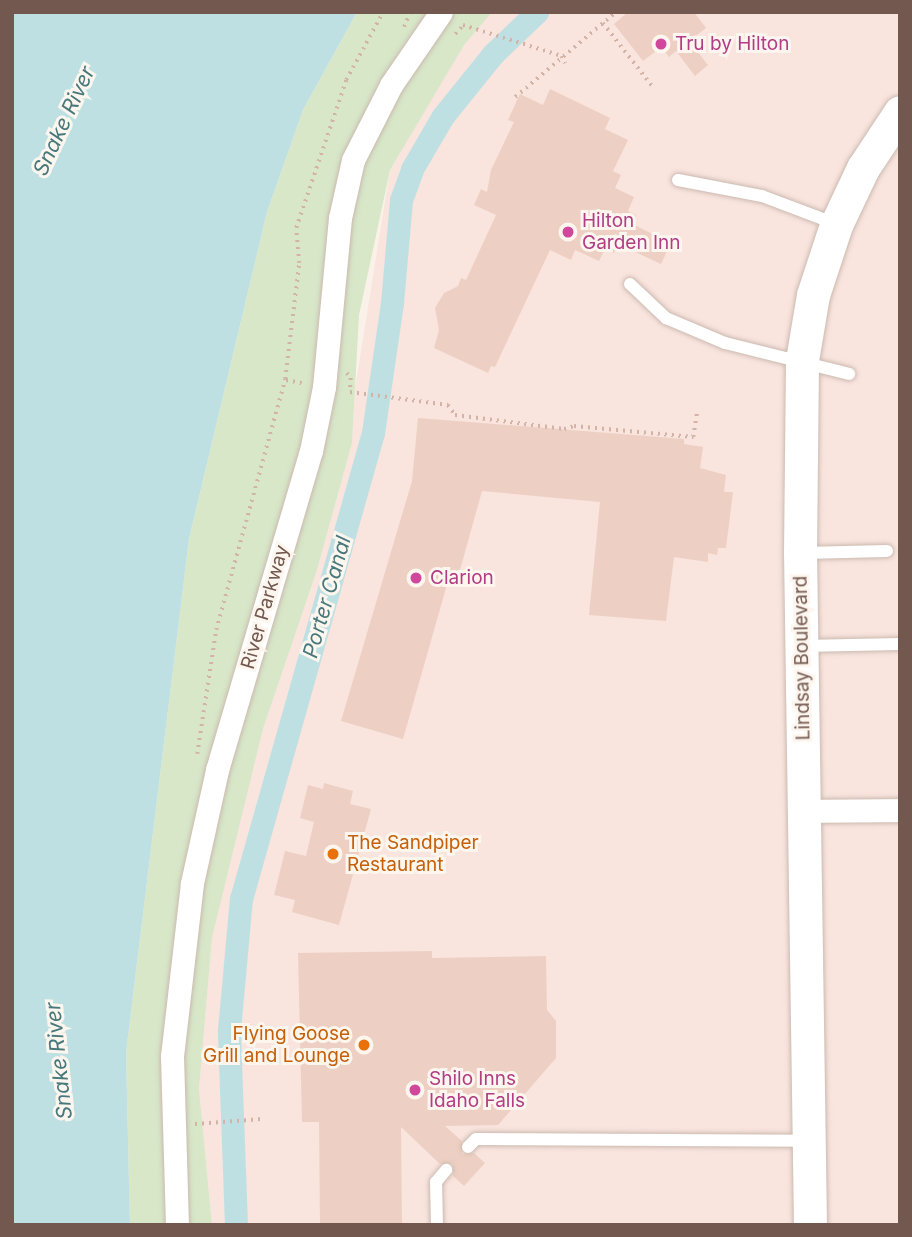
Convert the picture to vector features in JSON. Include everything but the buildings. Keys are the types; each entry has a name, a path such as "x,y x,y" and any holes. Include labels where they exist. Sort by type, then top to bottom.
{"street":[{"name":"River Parkway","path":"177,1225 172,1056 197,858 216,770 311,451 324,387 340,218 353,160 391,85 441,12"},
{"name":"Lindsay Boulevard","path":"810,1225 800,553 802,360 813,295 836,225 863,168 900,112"},
{"path":"805,811 900,810"}],"lane":[{"path":"678,180 762,196 836,225"},
{"path":"630,284 666,318 724,343 802,360 849,374"},
{"path":"800,553 887,551"},
{"path":"802,646 900,644"},
{"path":"468,1147 476,1139 809,1140"},
{"path":"437,1225 436,1182 446,1170"}],"path":[{"path":"196,761 216,630 285,379 299,263 296,228 346,80 383,12"},
{"path":"515,97 616,12"},
{"path":"603,23 653,86"},
{"path":"447,42 463,25 562,56"},
{"path":"562,56 565,64"},
{"path":"285,379 311,386"},
{"path":"350,392 448,405 455,415 564,429 573,426 693,437 697,413"},
{"path":"195,1124 262,1119"}],"shaded area":[{"path":"492,12 900,12 900,1225 212,1225 199,1089 212,938 263,729 317,570 352,443 355,389 390,170 464,44"}],"green space":[{"path":"357,12 492,12 464,45 390,170 359,315 352,443 317,570 263,729 212,938 199,1089 212,1225 130,1225 126,1053 189,539 267,212 303,110"}],"water":[{"name":"Snake River","path":"12,12 357,12 303,110 267,212 189,539 126,1053 130,1225 12,1225"}],"waterway":[{"name":"Porter Canal","path":"236,1225 229,1030 241,899 373,433 392,303 401,200 412,169 443,116 493,54 537,12"}],"place":[{"name":"Tru by Hilton","path":"661,44"},
{"name":"Hilton Garden Inn","path":"568,232"},
{"name":"Clarion","path":"416,578"},
{"name":"The Sandpiper Restaurant","path":"333,854"},
{"name":"Flying Goose Grill and Lounge","path":"364,1045"},
{"name":"Shilo Inns Idaho Falls","path":"415,1090"}]}
